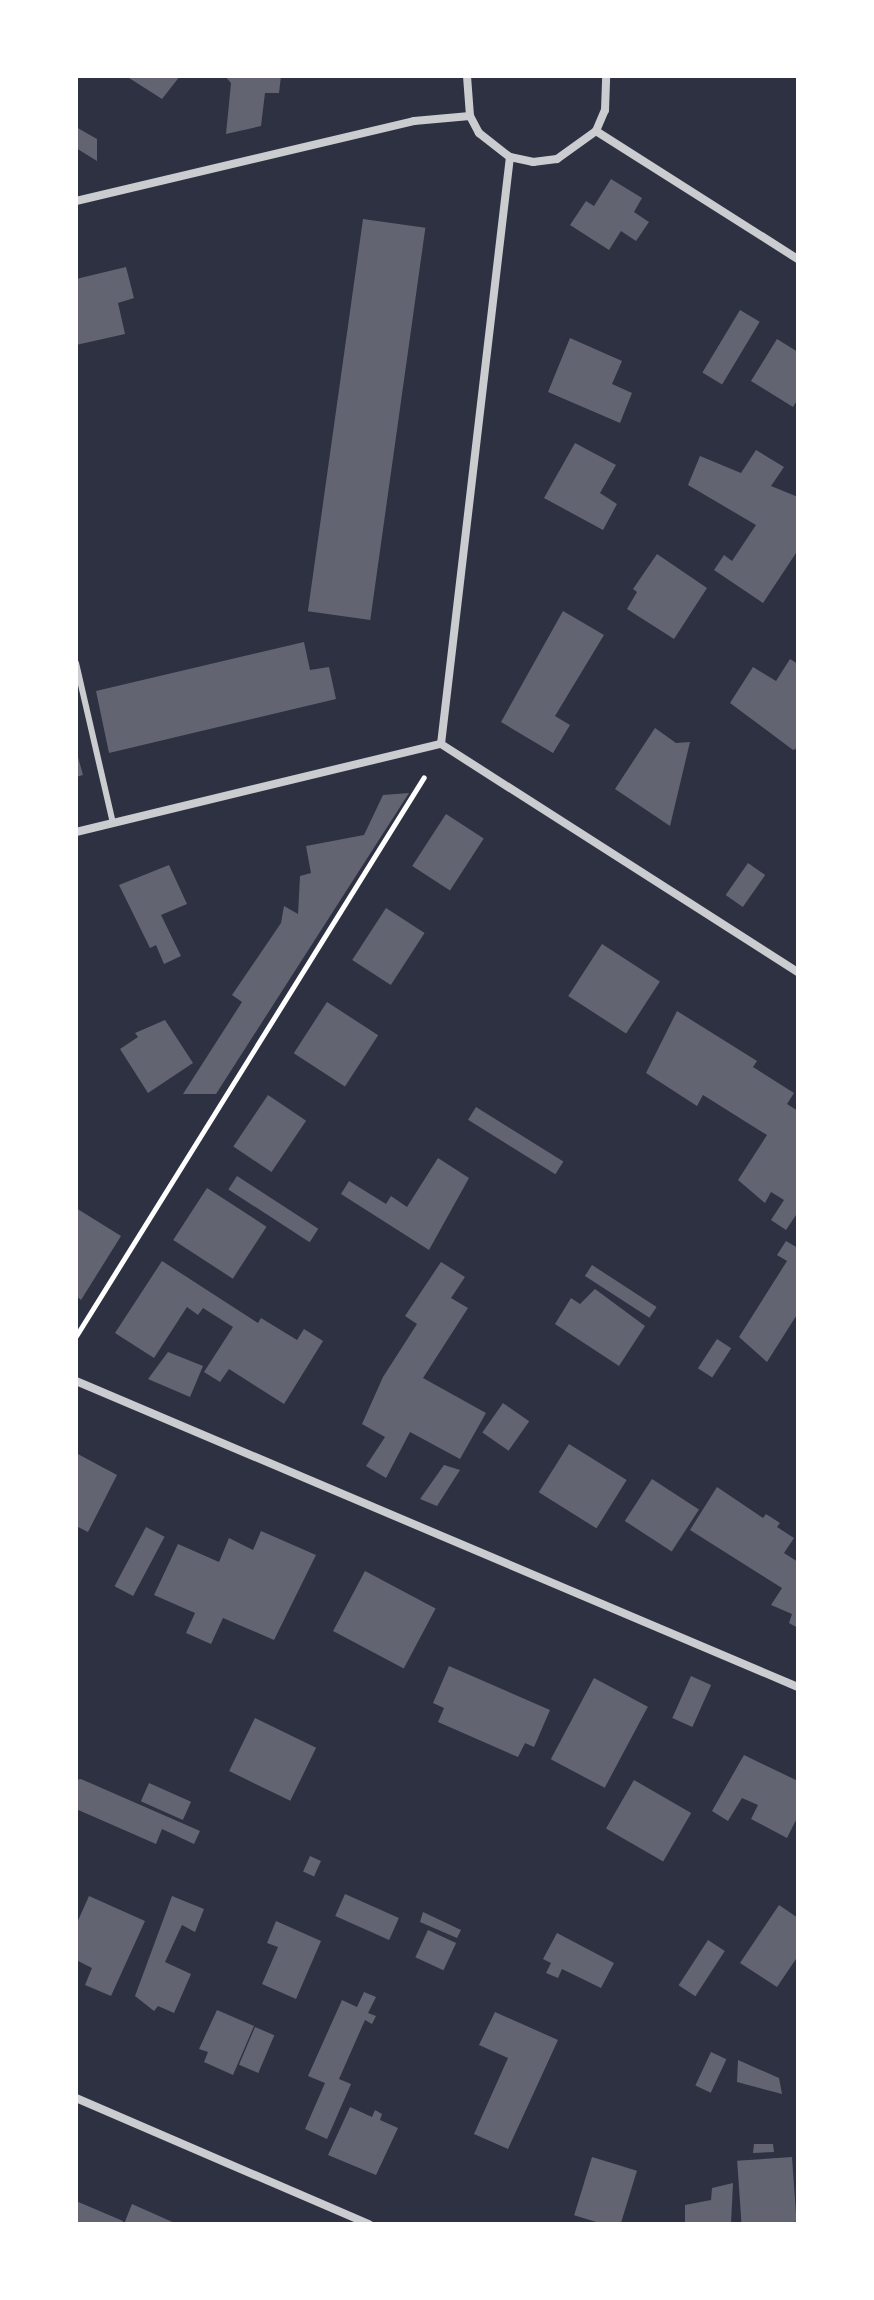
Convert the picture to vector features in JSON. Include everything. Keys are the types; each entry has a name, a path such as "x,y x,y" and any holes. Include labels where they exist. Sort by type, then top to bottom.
{"street":[{"path":"467,76 470,116 493,147 510,157 557,159 596,131 605,110 606,76"},
{"path":"76,201 414,121 470,116"},
{"path":"596,131 798,259"},
{"path":"441,744 510,157"},
{"path":"76,832 441,744 798,972"},
{"path":"76,1381 798,1687"},
{"path":"76,2098 369,2224"}],"lane":[{"path":"76,663 113,823"}],"path":[{"path":"76,1336 407,806 441,744"}],"building":[{"path":"126,76 180,76 162,99"},
{"path":"225,76 281,76 279,93 265,93 261,126 226,134 231,83"},
{"path":"76,127 97,139 97,161 76,148"},
{"path":"611,179 642,198 634,212 649,222 636,241 621,231 609,250 570,225 586,201 594,206"},
{"path":"363,219 425,228 370,620 308,611"},
{"path":"126,267 134,298 118,303 125,334 76,345 76,279"},
{"path":"740,310 760,322 722,384 702,373"},
{"path":"570,338 622,361 612,384 632,393 620,423 548,392"},
{"path":"777,339 798,352 798,399 793,407 751,381"},
{"path":"575,443 616,465 600,493 617,504 603,530 544,498"},
{"path":"756,450 784,467 771,486 798,497 798,550 763,603 714,570 724,555 732,561 756,525 688,485 700,456 741,473"},
{"path":"657,554 707,588 674,639 627,609 637,592 633,589"},
{"path":"563,611 604,635 555,716 570,725 553,753 501,722"},
{"path":"304,642 310,670 329,667 336,699 109,753 96,691"},
{"path":"790,659 798,664 798,748 793,750 730,703 753,667 776,681"},
{"path":"655,728 676,743 690,742 670,826 615,789"},
{"path":"76,750 83,775 76,777"},
{"path":"409,793 216,1094 183,1094 242,1002 232,995 281,923 284,906 298,914 300,876 311,873 306,846 364,835 383,795"},
{"path":"446,814 484,839 450,891 412,866"},
{"path":"748,863 765,875 743,907 726,895"},
{"path":"169,865 187,904 161,915 181,956 164,964 156,945 150,948 119,885"},
{"path":"386,908 425,933 391,985 352,960"},
{"path":"602,944 660,982 626,1034 568,996"},
{"path":"327,1002 378,1035 345,1086 294,1053"},
{"path":"677,1011 757,1061 753,1067 794,1093 787,1104 798,1111 798,1212 786,1230 771,1220 784,1200 771,1192 765,1203 738,1180 767,1135 703,1095 697,1106 646,1073"},
{"path":"165,1020 193,1063 148,1093 120,1049 138,1037 135,1033"},
{"path":"268,1095 306,1121 271,1172 233,1146"},
{"path":"476,1107 563,1162 555,1174 468,1120"},
{"path":"438,1158 469,1178 429,1250 341,1194 349,1181 386,1204 391,1196 407,1207"},
{"path":"237,1176 318,1229 310,1242 228,1189"},
{"path":"207,1188 267,1227 233,1279 173,1240"},
{"path":"76,1208 121,1236 81,1300 76,1296"},
{"path":"786,1241 798,1248 798,1313 767,1362 739,1337 787,1261 777,1255"},
{"path":"162,1261 258,1323 261,1318 297,1340 304,1329 323,1341 284,1404 229,1369 220,1382 204,1372 233,1327 203,1308 198,1315 187,1307 154,1358 115,1333"},
{"path":"441,1262 465,1277 451,1298 468,1308 423,1378 486,1413 460,1459 410,1432 386,1478 366,1466 385,1437 362,1424 383,1377 417,1324 405,1316"},
{"path":"592,1265 657,1307 649,1318 585,1276"},
{"path":"595,1289 645,1326 619,1366 555,1324 571,1298 580,1304"},
{"path":"717,1339 731,1348 712,1378 698,1368"},
{"path":"168,1352 203,1366 190,1397 148,1379"},
{"path":"503,1403 529,1421 509,1451 482,1432"},
{"path":"569,1444 627,1480 596,1528 539,1492"},
{"path":"76,1453 117,1475 88,1532 76,1526"},
{"path":"444,1465 460,1470 437,1506 420,1499"},
{"path":"652,1479 699,1509 672,1551 625,1521"},
{"path":"717,1487 763,1518 766,1514 780,1523 777,1527 794,1538 784,1553 798,1562 798,1628 789,1623 792,1614 771,1605 782,1588 690,1530"},
{"path":"146,1527 165,1537 133,1596 115,1586"},
{"path":"261,1531 316,1555 274,1640 223,1618 211,1644 186,1633 195,1613 154,1595 178,1544 219,1562 229,1538 253,1550"},
{"path":"365,1571 436,1609 404,1669 333,1631"},
{"path":"449,1666 550,1710 534,1747 525,1743 518,1757 438,1722 444,1708 433,1703"},
{"path":"691,1676 711,1685 692,1727 672,1718"},
{"path":"594,1678 648,1707 605,1788 551,1759"},
{"path":"255,1718 316,1748 290,1801 229,1771"},
{"path":"744,1755 798,1781 798,1816 787,1838 751,1819 758,1805 742,1798 728,1821 712,1811"},
{"path":"81,1779 200,1831 194,1844 162,1829 156,1844 76,1809 76,1780"},
{"path":"634,1780 691,1813 663,1861 606,1828"},
{"path":"149,1783 191,1802 183,1820 141,1801"},
{"path":"310,1856 321,1861 314,1876 303,1872"},
{"path":"345,1894 399,1918 389,1940 335,1916"},
{"path":"89,1896 145,1921 111,1996 85,1985 92,1968 76,1960 76,1925"},
{"path":"172,1896 204,1909 195,1932 182,1925 165,1962 191,1974 174,2013 158,2006 154,2011 135,1996"},
{"path":"779,1905 798,1918 798,1956 777,1987 740,1963"},
{"path":"423,1912 461,1930 457,1938 420,1922"},
{"path":"276,1921 321,1941 296,1999 262,1984 278,1947 267,1943"},
{"path":"428,1930 456,1943 443,1970 415,1957"},
{"path":"557,1933 614,1963 601,1988 562,1969 558,1978 546,1973 551,1963 543,1959"},
{"path":"708,1940 725,1951 695,1996 679,1985"},
{"path":"364,1992 376,1997 368,2013 376,2016 372,2024 365,2020 339,2079 351,2084 327,2139 305,2129 325,2083 308,2076 342,2000 357,2007"},
{"path":"217,2010 254,2026 233,2075 204,2062 208,2052 199,2049"},
{"path":"495,2012 558,2040 508,2149 474,2134 508,2058 479,2045"},
{"path":"255,2027 274,2035 258,2073 239,2065"},
{"path":"711,2052 726,2059 711,2093 695,2086"},
{"path":"738,2060 779,2078 782,2094 737,2082"},
{"path":"350,2107 372,2117 375,2110 382,2114 380,2120 398,2128 376,2175 328,2155"},
{"path":"754,2144 773,2144 774,2152 753,2153"},
{"path":"592,2157 637,2171 621,2224 603,2224 574,2215"},
{"path":"792,2157 797,2222 742,2224 737,2161"},
{"path":"733,2183 731,2224 685,2224 685,2205 711,2200 712,2188"},
{"path":"76,2201 123,2221 122,2224 76,2224"},
{"path":"132,2204 177,2224 124,2224"}]}
